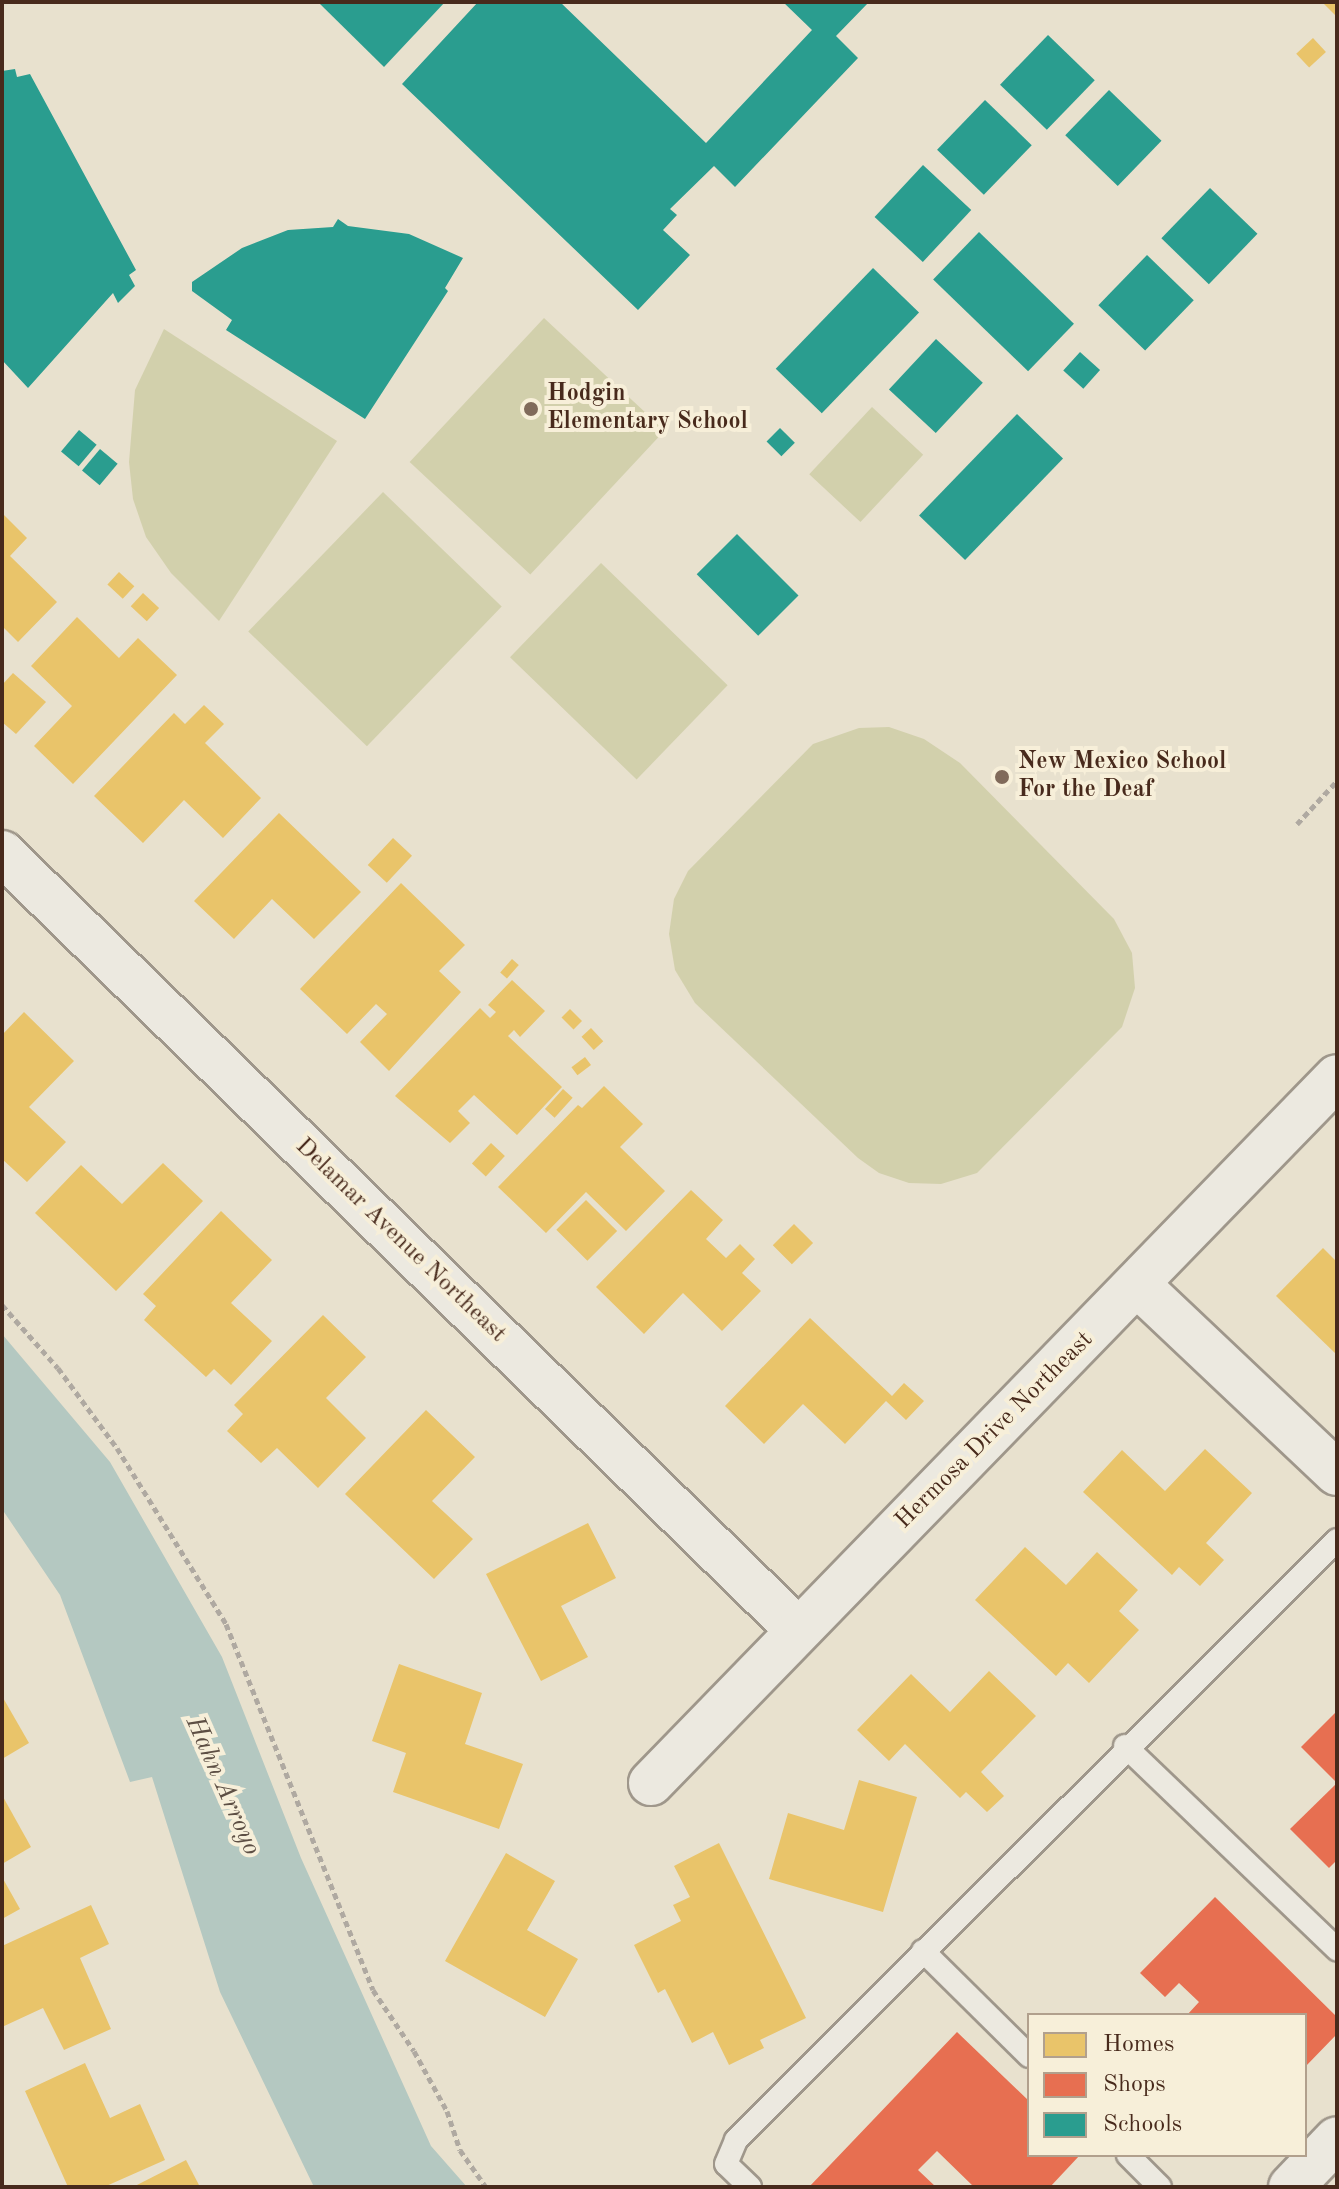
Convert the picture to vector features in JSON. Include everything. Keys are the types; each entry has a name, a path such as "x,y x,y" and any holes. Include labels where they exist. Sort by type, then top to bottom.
{"street":[{"name":"Delamar Avenue Northeast","path":"2,853 797,1629"},
{"name":"Hermosa Drive Northeast","path":"651,1783 797,1629 1139,1286 1337,1077"},
{"path":"1139,1286 1337,1473"},
{"path":"1291,2187 1337,2139"}],"lane":[{"path":"750,2187 726,2164 736,2140 1125,1746 1337,1540"},
{"path":"1125,1746 1337,1949"},
{"path":"923,1951 1027,2054"},
{"path":"1130,2157 1160,2187"}],"path":[{"path":"1297,824 1337,781"},
{"path":"2,1305 58,1368 117,1448 226,1624 373,1990 414,2051 447,2111 460,2150 486,2187"}],"shaded area":[{"path":"544,318 665,431 530,575 410,462"},
{"path":"164,329 337,441 219,621 171,573 146,537 133,499 129,462 135,390"},
{"path":"872,407 923,455 860,522 809,474"},
{"path":"383,492 502,607 367,746 248,632"},
{"path":"601,563 728,685 637,779 510,657"},
{"path":"889,727 924,739 960,763 1114,919 1132,953 1135,988 1122,1027 977,1173 941,1184 909,1183 879,1173 858,1158 695,1003 675,970 669,934 674,899 688,871 813,744 859,728"}],"water":[{"name":"Hahn Arroyo","path":"2,1334 110,1462 222,1657 301,1858 431,2146 467,2187 314,2187 220,1992 152,1777 130,1782 60,1595 2,1509"}],"building: Homes":[{"path":"1322,2 1337,2 1337,17"},
{"path":"1313,38 1326,52 1309,68 1296,54"},
{"path":"2,513 27,538 10,556 57,602 18,642 2,626"},
{"path":"119,572 134,586 123,599 107,584"},
{"path":"143,593 159,608 147,621 131,606"},
{"path":"77,617 119,658 138,638 177,675 73,784 34,746 72,706 31,666"},
{"path":"13,673 46,702 16,734 2,722 2,685"},
{"path":"204,705 224,724 205,743 261,798 223,838 184,800 143,843 94,796 174,713 185,724"},
{"path":"279,813 361,892 314,939 272,899 234,939 194,901"},
{"path":"393,838 412,856 387,883 368,865"},
{"path":"401,883 465,945 439,971 461,992 389,1071 360,1042 387,1014 376,1004 347,1034 300,989"},
{"path":"512,959 519,965 507,978 500,973"},
{"path":"512,980 545,1011 520,1037 514,1030 508,1036 562,1087 517,1135 474,1095 458,1111 470,1123 450,1143 395,1096 480,1008 490,1018 496,1012 488,1005"},
{"path":"570,1009 582,1021 574,1030 562,1017"},
{"path":"24,1012 74,1061 29,1107 66,1142 27,1182 2,1159 2,1035"},
{"path":"591,1028 603,1041 594,1050 581,1037"},
{"path":"585,1057 591,1065 577,1075 571,1067"},
{"path":"604,1086 643,1124 620,1147 665,1191 626,1231 586,1192 546,1233 498,1187 578,1105 582,1108"},
{"path":"563,1089 573,1098 555,1118 545,1109"},
{"path":"491,1143 505,1156 486,1176 472,1163"},
{"path":"163,1163 203,1201 116,1291 35,1213 81,1165 122,1204"},
{"path":"691,1190 723,1220 706,1239 726,1258 740,1244 755,1259 742,1273 761,1291 722,1331 683,1293 644,1334 596,1287"},
{"path":"586,1200 617,1231 587,1261 556,1230"},
{"path":"221,1211 272,1260 231,1303 272,1341 231,1385 214,1369 206,1377 144,1320 156,1306 143,1294"},
{"path":"794,1224 813,1243 792,1264 773,1245"},
{"path":"1323,1248 1337,1262 1337,1355 1276,1296"},
{"path":"323,1315 366,1357 326,1398 366,1438 318,1488 277,1448 261,1463 227,1431 243,1414 234,1405"},
{"path":"810,1318 892,1396 904,1383 924,1401 906,1420 886,1401 845,1444 803,1404 764,1444 725,1406"},
{"path":"426,1410 475,1457 432,1501 473,1539 434,1579 345,1494"},
{"path":"1205,1449 1252,1493 1206,1543 1224,1560 1200,1586 1179,1567 1172,1575 1083,1492 1122,1450 1165,1491"},
{"path":"588,1523 616,1578 561,1606 588,1657 541,1681 486,1574"},
{"path":"1025,1547 1066,1585 1097,1552 1138,1590 1119,1611 1139,1630 1089,1683 1068,1663 1056,1676 975,1600"},
{"path":"399,1664 482,1693 465,1744 523,1764 499,1829 393,1792 406,1753 372,1741"},
{"path":"989,1671 1036,1716 981,1772 1004,1796 987,1812 966,1792 960,1798 905,1744 889,1761 857,1730 911,1674 950,1712"},
{"path":"2,1696 29,1743 2,1759"},
{"path":"859,1780 917,1797 883,1912 769,1879 788,1813 844,1830"},
{"path":"2,1795 31,1847 2,1864"},
{"path":"719,1843 806,2018 760,2040 764,2048 729,2065 713,2032 692,2043 665,1989 658,1993 634,1945 681,1921 673,1905 690,1897 674,1866"},
{"path":"506,1853 555,1881 527,1930 578,1959 545,2017 445,1961"},
{"path":"2,1877 20,1909 2,1919"},
{"path":"91,1905 109,1944 80,1958 111,2029 64,2050 43,2008 2,2027 2,1946"},
{"path":"85,2063 110,2118 140,2104 165,2160 104,2187 68,2187 25,2091"},
{"path":"186,2160 200,2187 133,2187"}],"building: Shops":[{"path":"1337,1711 1337,1783 1301,1747"},
{"path":"1337,1783 1337,1860 1329,1868 1290,1829"},
{"path":"1215,1897 1337,2017 1337,2034 1307,2065 1307,2013 1189,2013 1199,2002 1179,1983 1165,1997 1140,1973"},
{"path":"957,2032 1027,2099 1027,2157 1078,2157 1050,2187 974,2187 937,2151 918,2170 936,2187 809,2187"}],"building: Schools":[{"path":"318,2 445,2 384,67"},
{"path":"478,2 560,2 706,143 812,30 783,2 869,2 836,36 858,58 735,187 714,166 670,209 677,215 663,230 690,255 638,310 402,84"},
{"path":"1048,35 1095,80 1047,130 1000,85"},
{"path":"15,69 17,77 30,74 136,270 129,275 135,286 118,303 113,293 28,388 2,360 2,71"},
{"path":"1109,90 1162,141 1118,186 1065,135"},
{"path":"985,100 1032,145 984,195 937,150"},
{"path":"923,165 971,210 923,262 875,217"},
{"path":"1210,188 1257,234 1209,284 1161,238"},
{"path":"338,219 348,226 409,234 463,258 445,288 448,291 365,419 226,330 232,320 192,291 192,282 242,248 288,230 333,227"},
{"path":"979,232 1074,324 1028,371 933,279"},
{"path":"1147,255 1194,300 1145,351 1098,305"},
{"path":"873,268 919,312 822,413 776,369"},
{"path":"936,339 983,383 936,433 889,389"},
{"path":"1080,352 1100,370 1083,389 1063,371"},
{"path":"1017,414 1063,458 965,560 919,515"},
{"path":"780,428 795,443 781,456 767,441"},
{"path":"79,430 97,445 79,466 61,451"},
{"path":"100,449 118,464 100,485 82,470"},
{"path":"737,534 799,596 758,636 697,574"}],"place":[{"name":"Hodgin Elementary School","path":"531,409"},
{"name":"New Mexico School For the Deaf","path":"1002,777"}]}
